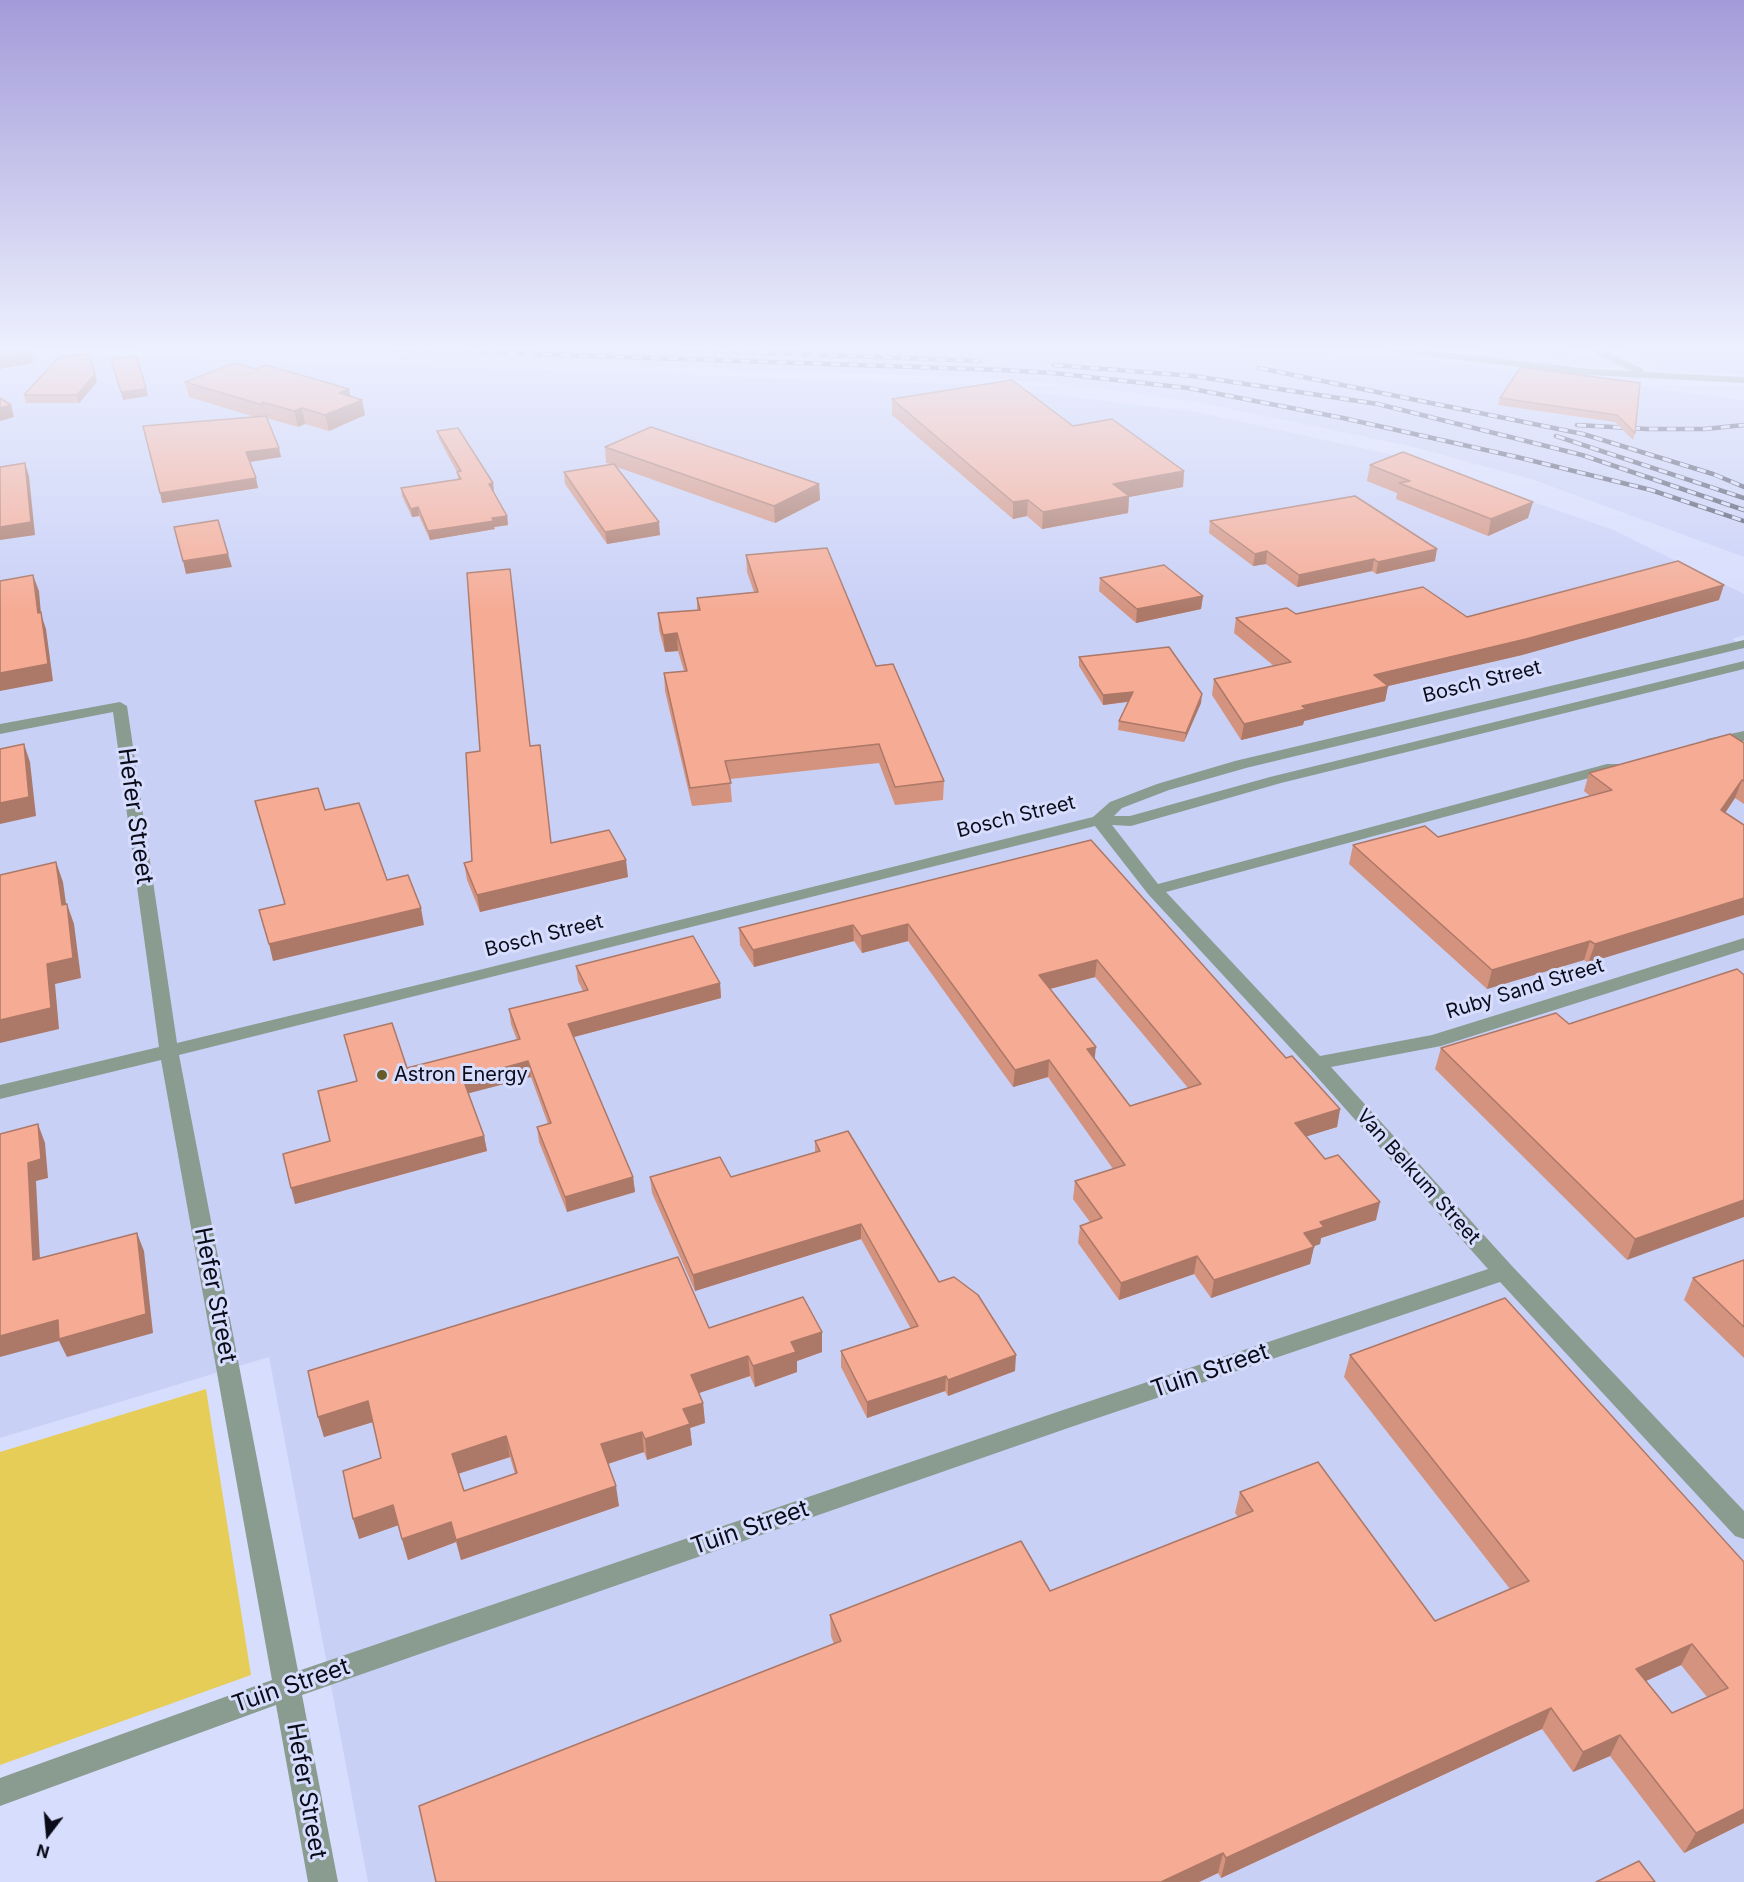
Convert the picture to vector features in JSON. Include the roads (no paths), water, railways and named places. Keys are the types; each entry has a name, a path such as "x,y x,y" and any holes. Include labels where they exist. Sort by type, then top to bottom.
{"street":[{"name":"Bosch Street","path":"1099,820 1116,805 1163,787 1241,764 1744,644"},
{"name":"Bosch Street","path":"0,1092 471,978 1099,820 1131,821 1276,780 1744,665"},
{"name":"Hefer Street","path":"0,729 120,706 169,1051 323,1882"},
{"path":"1694,746 1744,736"},
{"path":"1154,890 1626,763"},
{"name":"Van Belkum Street","path":"1099,820 1154,890 1316,1063 1503,1272 1744,1528"},
{"name":"Ruby Sand Street","path":"1316,1063 1434,1041 1744,944"},
{"name":"Tuin Street","path":"0,1792 288,1687 1066,1419 1503,1272"}],"railway":[{"path":"1423,436 1651,490 1744,521"},
{"path":"1505,436 1582,455 1744,510"},
{"path":"1556,436 1744,498"},
{"path":"1589,436 1713,474 1744,487"}],"place":[{"name":"Astron Energy","path":"382,1075"}]}
